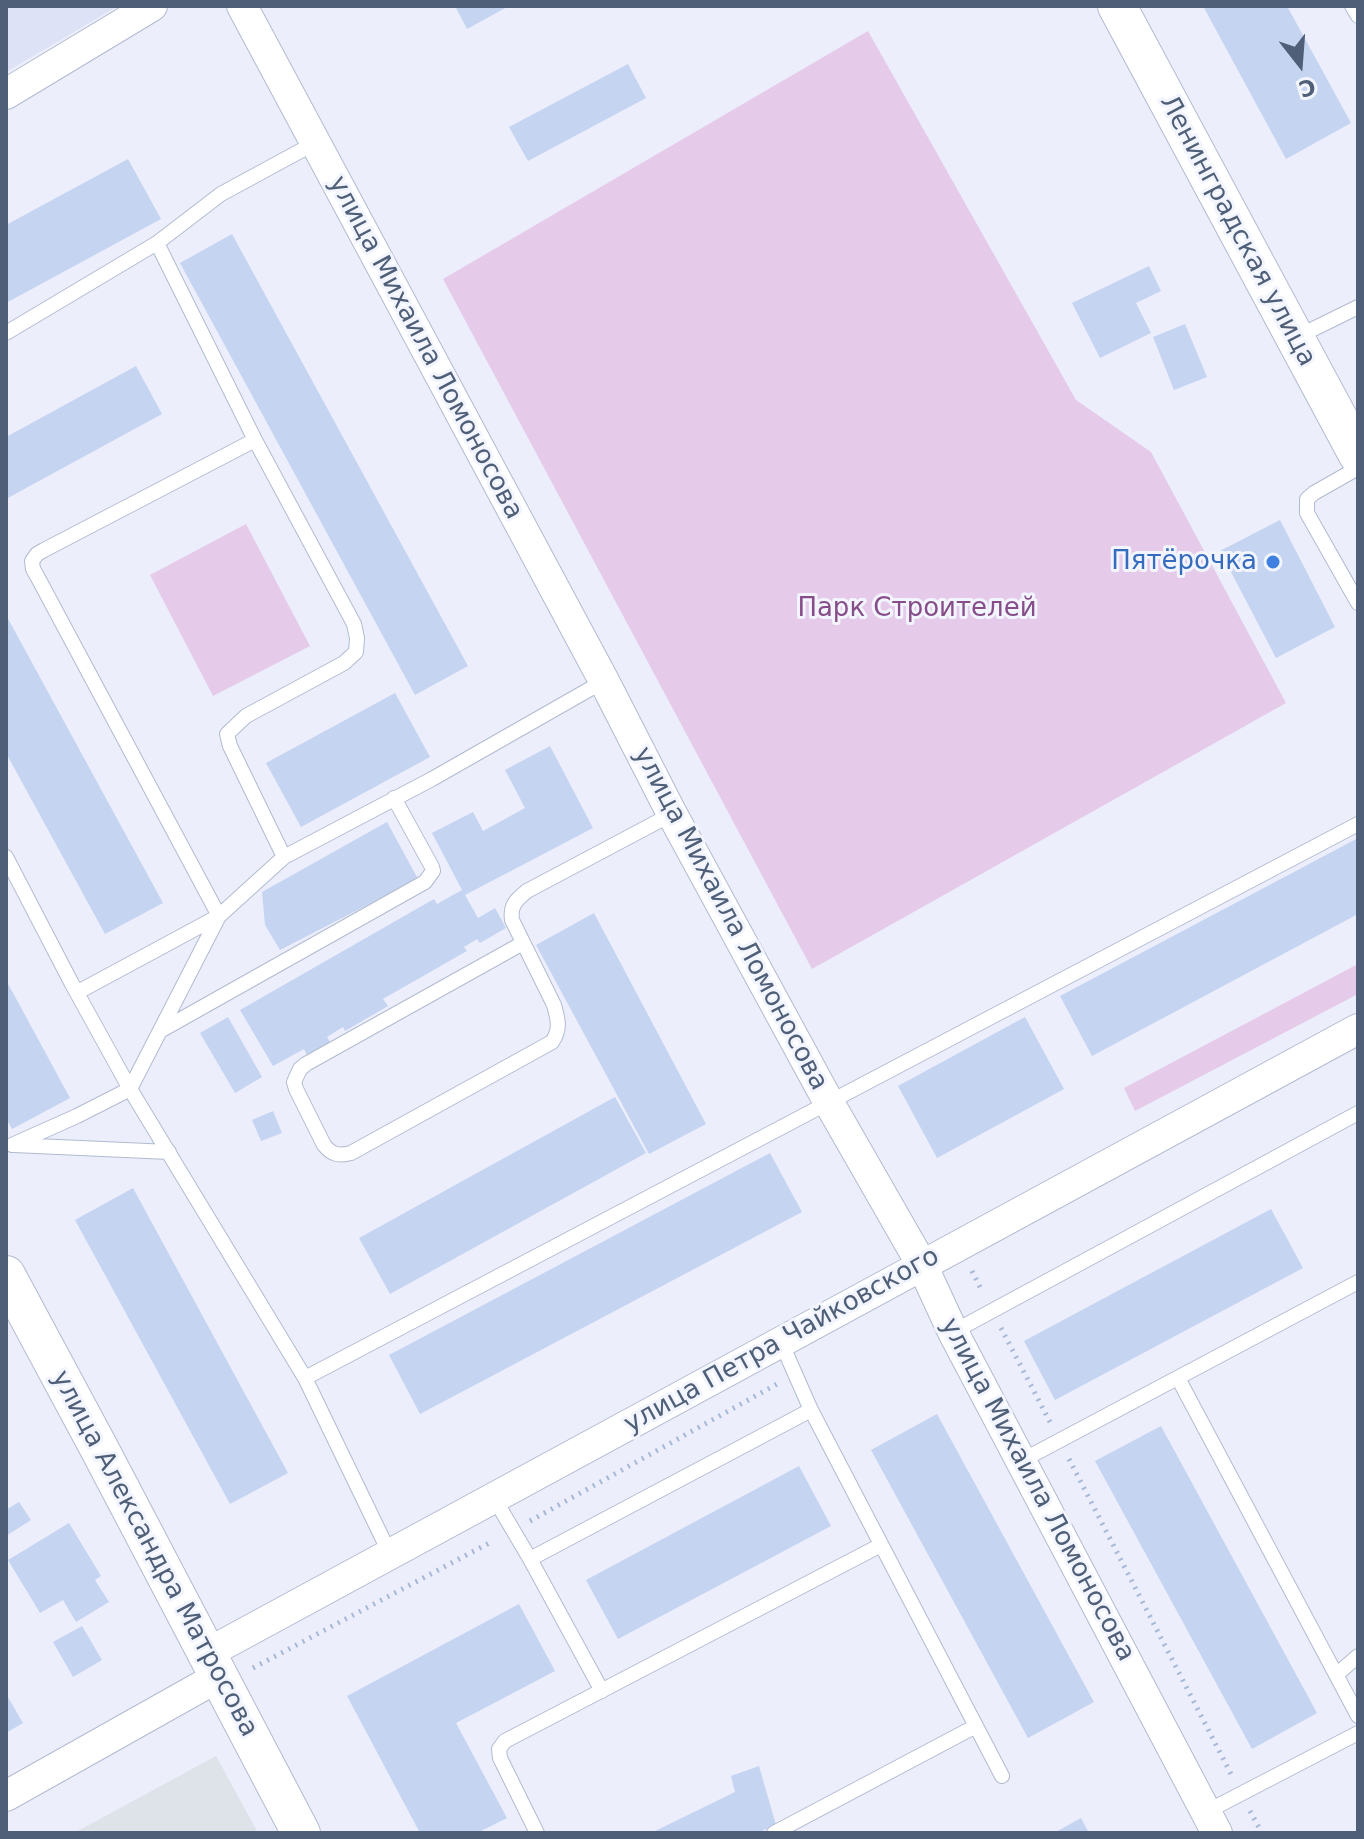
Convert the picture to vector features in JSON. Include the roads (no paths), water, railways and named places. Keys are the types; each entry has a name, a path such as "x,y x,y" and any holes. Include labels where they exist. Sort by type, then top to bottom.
{"street":[{"path":"6,94 152,6"},
{"name":"улица Михаила Ломоносова","path":"242,6 604,681 672,814 828,1101 922,1265 953,1332 1212,1822"},
{"name":"Ленинградская улица","path":"1117,6 1358,455"},
{"name":"улица Петра Чайковского","path":"6,1796 390,1554 1358,1029"},
{"name":"улица Александра Матросова","path":"6,1275 301,1833"}],"lane":[{"path":"1352,6 1358,16"},
{"path":"6,333 157,243 221,194 315,143"},
{"path":"157,243 255,440 354,624 357,638 356,652 344,663 246,716 227,734 284,857"},
{"path":"1294,338 1358,307"},
{"path":"219,916 37,576 32,561 44,550 255,440"},
{"path":"1358,468 1307,499 1307,513 1358,603"},
{"path":"78,992 219,916 284,857 604,681"},
{"path":"159,1032 425,882 433,871 432,867 394,798"},
{"path":"523,943 300,1069 294,1082 296,1089 328,1151 335,1155 351,1153 552,1042 557,1035 558,1017 554,1005 512,920 514,902 527,891 672,814"},
{"path":"305,1378 1358,824"},
{"path":"6,857 130,1089 305,1378 390,1554"},
{"path":"9,1145 130,1089 219,916"},
{"path":"953,1332 1358,1113"},
{"path":"9,1145 169,1152"},
{"path":"1021,1461 1358,1282"},
{"path":"781,1342 811,1410 1002,1776"},
{"path":"1178,1378 1358,1716"},
{"path":"530,1559 811,1410"},
{"path":"494,1498 602,1691"},
{"path":"535,1833 500,1758 499,1749 505,1741 881,1545"},
{"path":"1336,1675 1358,1656"},
{"path":"774,1833 976,1726"},
{"path":"1212,1822 1241,1793 1358,1733"}],"place":[{"name":"Пятёрочка","path":"1273,562"}],"park label":[{"name":"Парк Строителей","path":"917,609"}]}
